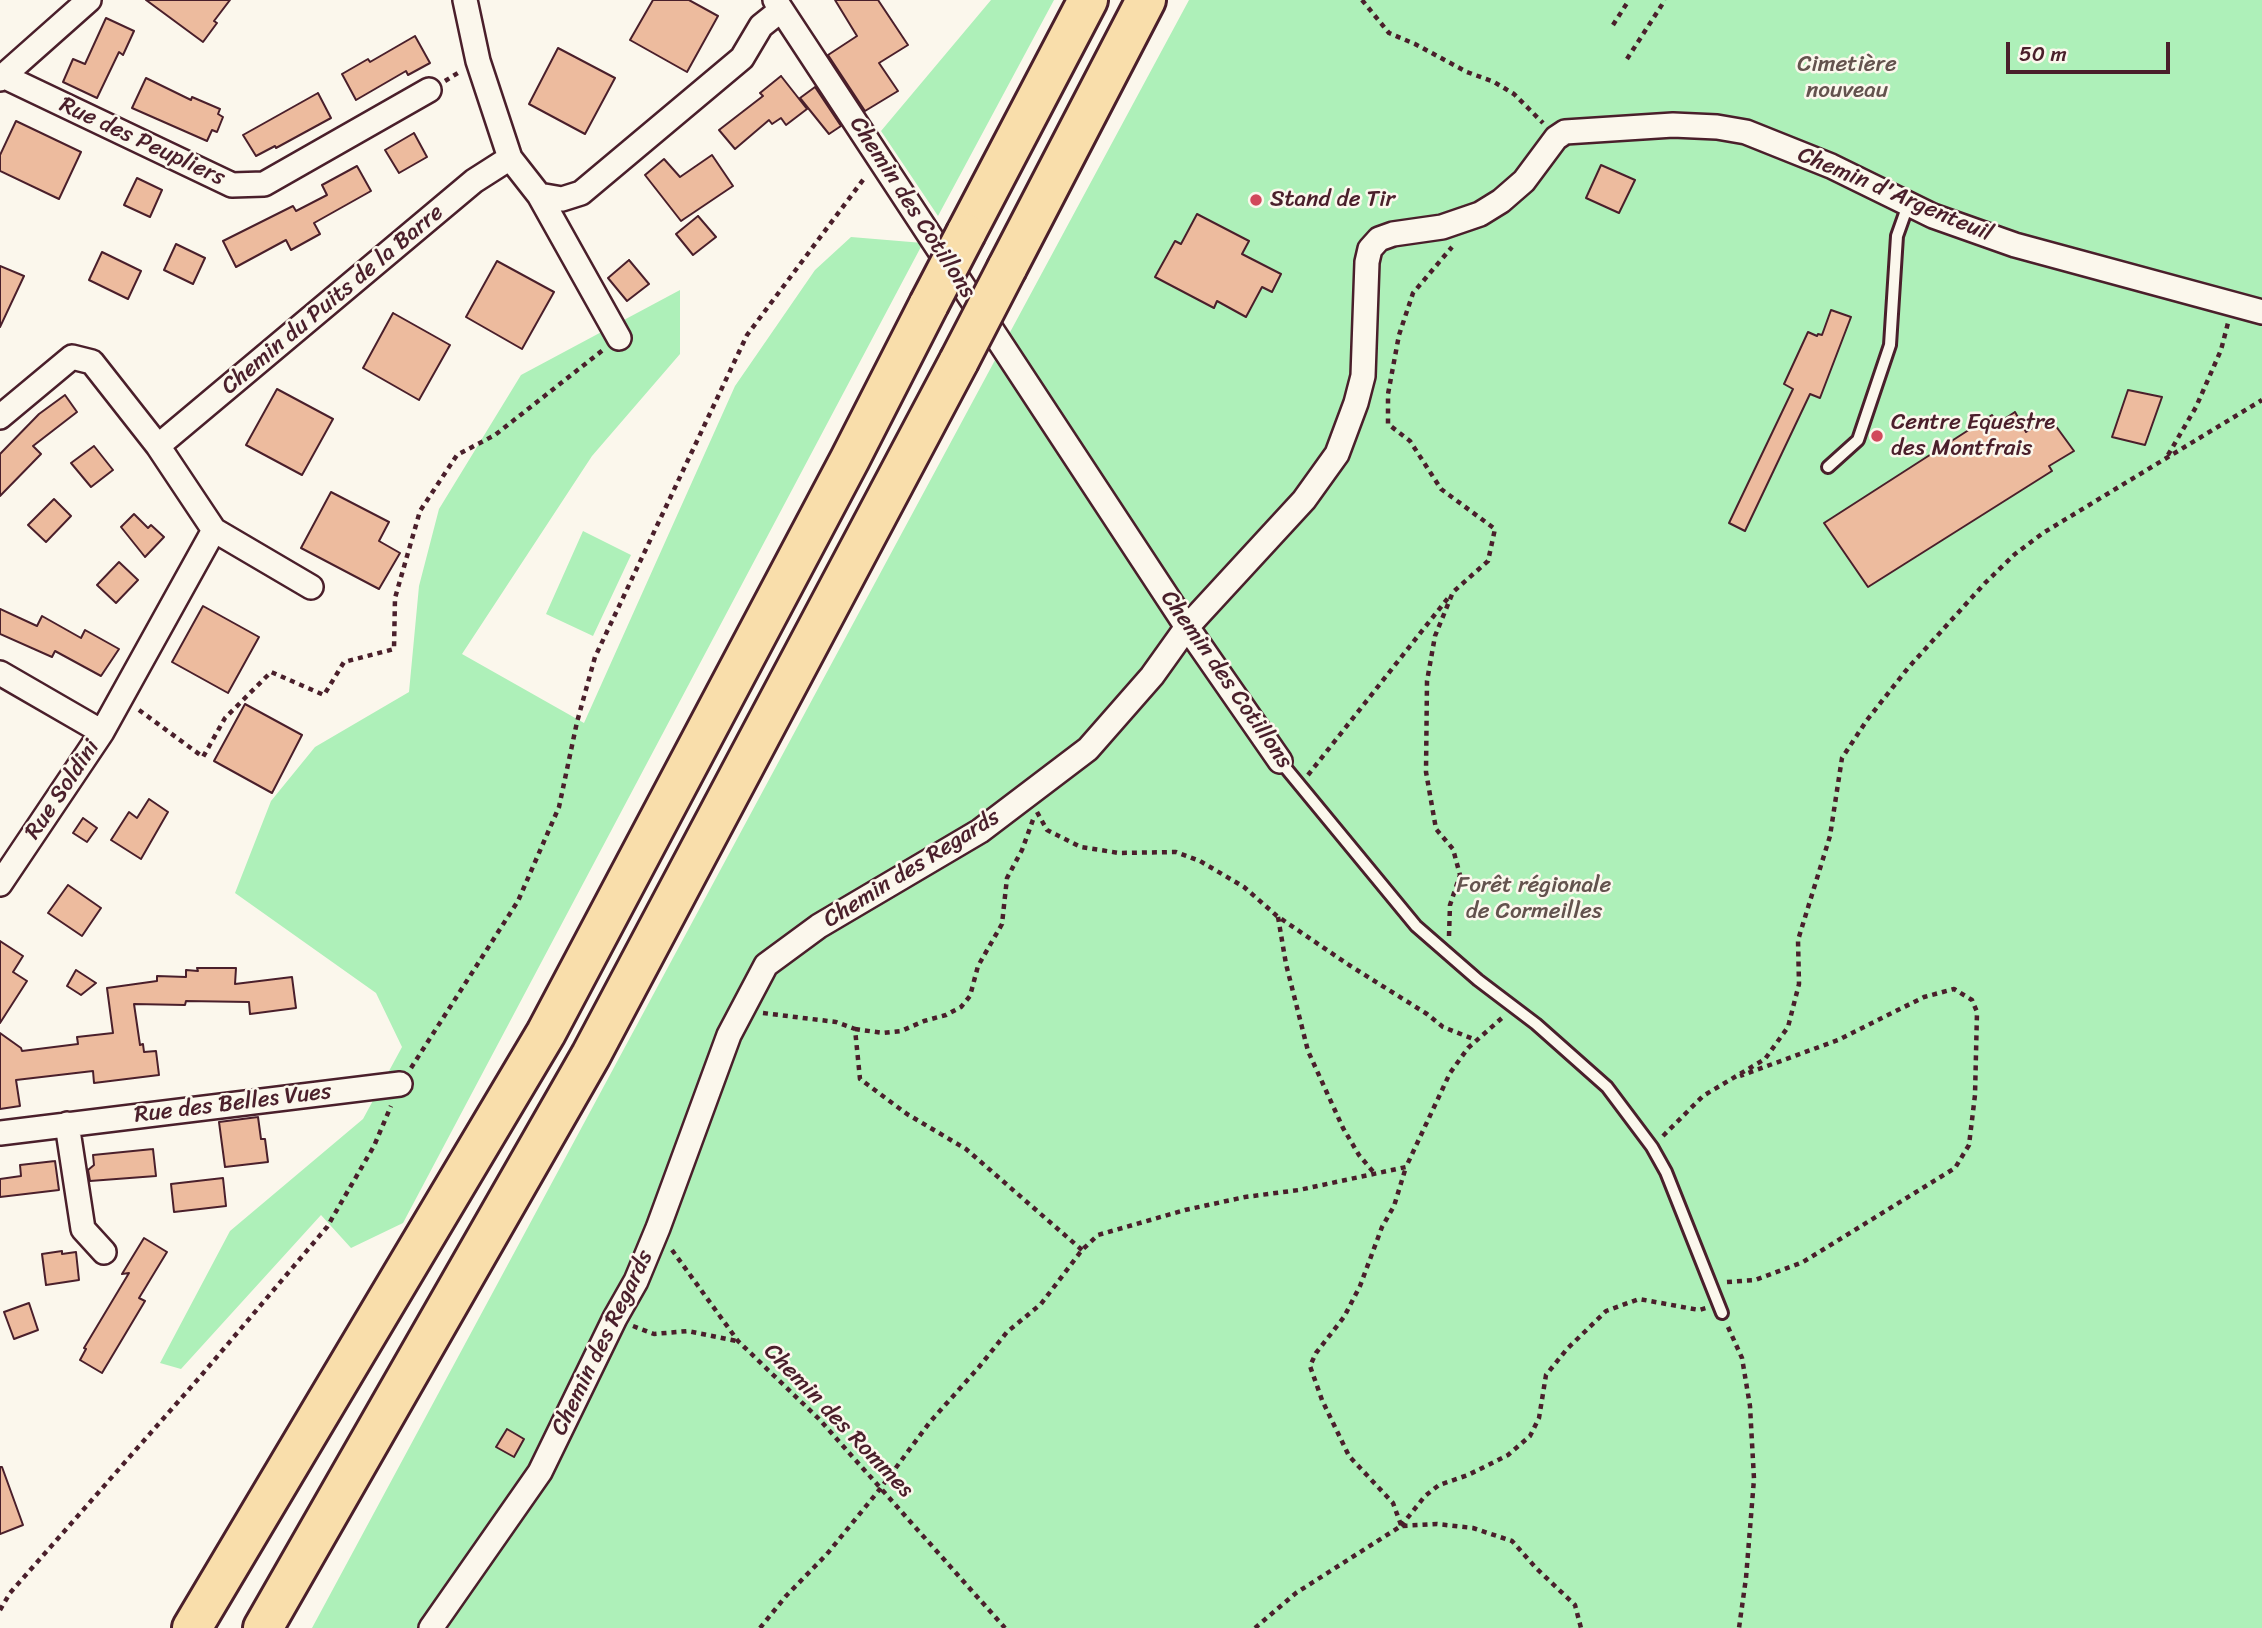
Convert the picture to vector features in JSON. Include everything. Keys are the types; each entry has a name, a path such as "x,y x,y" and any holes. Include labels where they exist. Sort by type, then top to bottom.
{"highway":[{"path":"192,1628 546,1033 850,459 1088,0"},
{"path":"263,1628 592,1055 959,361 1146,0"}],"street":[{"path":"2,77 89,0"},
{"path":"465,0 478,61 510,158 539,195 619,338"},
{"path":"539,195 562,199 582,193 742,58 761,26 778,5"},
{"name":"Chemin des Cotillons","path":"778,5 1187,627 1280,761"},
{"name":"Rue des Peupliers","path":"2,77 232,185 264,184 429,90"},
{"name":"Chemin d'Argenteuil","path":"1560,135 1673,125 1717,127 1746,132 1831,166 1933,216 2015,245 2262,312"},
{"name":"Chemin des Regards","path":"431,1628 540,1472 615,1318 636,1281 729,1035 766,965 819,926 1035,801 1088,749 1152,676 1187,627 1304,500 1337,454 1363,376 1367,262 1374,243 1393,234 1442,227 1480,214 1524,181 1560,135"},
{"name":"Chemin du Puits de la Barre","path":"158,446 474,181 510,158"},
{"path":"0,417 72,357 92,362 158,446 214,530 311,587"},
{"path":"0,673 102,732 214,530"},
{"name":"Rue Soldini","path":"0,884 102,732"},
{"name":"Rue des Belles Vues","path":"0,1133 400,1084"},
{"path":"66,1124 83,1229 104,1252"}],"lane":[{"path":"1828,467 1858,440 1890,345 1897,236 1908,205"},
{"name":"Chemin des Cotillons","path":"1280,761 1416,926 1448,955 1536,1024 1606,1087 1651,1147 1666,1172 1720,1309"}],"path":[{"path":"1362,0 1389,33 1514,94 1560,135"},
{"path":"1613,25 1629,0"},
{"path":"1627,59 1665,0"},
{"path":"429,90 478,61"},
{"path":"0,1610 10,1593 199,1378 327,1227 374,1146 400,1084 518,901 559,807 577,722 595,657 747,335 880,158"},
{"path":"1300,786 1453,592 1488,561 1495,529 1441,489 1410,441 1388,424 1388,394 1399,335 1413,293 1480,214"},
{"path":"2167,456 2196,407 2221,350 2232,304"},
{"path":"121,697 203,757 225,718 271,672 324,695 344,662 394,649 395,598 420,511 457,454 495,435 619,338"},
{"path":"1651,1147 1703,1096 1765,1059 1788,1027 1799,984 1798,940 1830,836 1842,758 1867,720 1908,668 2015,554 2043,533 2262,400"},
{"path":"1448,955 1450,905 1460,874 1453,849 1436,829 1426,772 1427,681 1435,636 1453,592"},
{"path":"1035,801 1047,830 1081,847 1119,853 1176,852 1200,861 1244,887 1278,916 1443,1027 1476,1040"},
{"path":"744,1007 769,1015 836,1022 855,1029 883,1033 901,1031 961,1007 970,996 978,965 1002,924 1007,878 1021,850 1035,801"},
{"path":"1278,916 1286,964 1308,1051 1343,1128 1359,1155 1375,1174"},
{"path":"1711,1284 1755,1280 1802,1262 1955,1168 1969,1144 1975,1095 1977,1013 1972,1000 1954,989 1924,997 1838,1040 1730,1080"},
{"path":"1401,1526 1393,1503 1349,1456 1322,1400 1310,1366 1316,1353 1344,1317 1360,1286 1382,1227 1394,1206 1406,1167 1450,1073 1468,1048 1514,1007"},
{"path":"855,1029 860,1079 907,1114 966,1149 1082,1250"},
{"path":"760,1628 786,1595 827,1555 930,1422 1007,1332 1041,1304 1082,1250 1098,1235 1185,1210 1245,1197 1299,1190 1406,1167"},
{"name":"Chemin des Rommes","path":"658,1228 738,1342 819,1419 1005,1628"},
{"path":"1255,1628 1296,1593 1401,1526 1425,1496 1439,1485 1468,1475 1508,1455 1530,1436 1539,1418 1546,1375 1567,1349 1606,1311 1639,1299 1699,1310 1720,1309 1742,1358 1749,1406 1754,1479 1739,1628"},
{"path":"615,1318 654,1334 688,1331 738,1342"},
{"path":"1401,1526 1437,1524 1473,1528 1512,1541 1575,1605 1581,1628"}],"green space":[{"path":"991,0 1054,0 938,216 881,131"},
{"name":"Forêt régionale de Cormeilles","path":"1189,0 2262,0 2262,1628 312,1628"},
{"path":"851,237 923,243 403,1223 351,1248 321,1215 181,1369 160,1363 230,1231 363,1119 402,1047 376,993 235,893 271,801 315,747 409,692 419,586 439,509 521,375 680,290 680,354 592,456 462,654 584,723 735,386 815,270"},
{"path":"583,531 631,555 593,636 546,614"}],"building":[{"path":"146,0 230,0 214,21 217,23 203,42"},
{"path":"653,0 689,0 718,16 687,72 630,40"},
{"path":"835,0 878,0 908,45 879,63 898,91 865,111 828,55 857,36"},
{"path":"106,18 134,31 123,55 119,52 97,98 63,82 73,59 85,64"},
{"path":"415,36 430,63 408,75 406,71 356,100 342,74 368,59 370,62"},
{"path":"558,48 615,78 585,134 529,104"},
{"path":"781,76 807,109 786,125 781,118 772,124 769,120 735,149 719,130 763,96 760,93"},
{"path":"146,78 191,100 192,97 220,109 218,114 223,117 217,132 212,130 207,141 132,108"},
{"path":"815,87 841,126 829,134 800,98"},
{"path":"318,93 331,118 256,156 243,135"},
{"path":"16,121 81,152 59,199 0,171 0,155"},
{"path":"414,133 427,157 399,173 385,150"},
{"path":"712,155 733,186 681,221 645,175 664,159 680,177"},
{"path":"1601,165 1635,180 1619,213 1586,198"},
{"path":"357,166 371,191 314,223 320,234 291,250 286,240 236,267 223,241 293,206 296,211 327,195 322,185"},
{"path":"137,178 162,190 150,217 124,205"},
{"path":"1197,214 1249,241 1242,254 1281,274 1272,292 1262,287 1246,317 1217,301 1214,308 1155,277 1175,241 1181,244"},
{"path":"698,216 716,237 693,255 676,234"},
{"path":"176,244 205,258 193,284 164,270"},
{"path":"102,252 141,271 128,299 89,280"},
{"path":"629,260 649,284 627,301 608,278"},
{"path":"497,261 554,292 522,349 466,317"},
{"path":"0,266 24,276 0,327"},
{"path":"1831,310 1851,317 1820,398 1810,394 1745,531 1729,523 1793,389 1784,384 1808,332 1822,335"},
{"path":"393,313 450,345 419,400 363,368"},
{"path":"277,389 333,419 302,475 246,445"},
{"path":"2128,390 2162,397 2145,445 2112,437"},
{"path":"65,395 77,412 33,446 41,454 0,496 0,454 39,414"},
{"path":"2015,412 2026,432 2050,418 2074,451 2049,466 2052,471 1868,587 1824,523 1992,415 1998,423"},
{"path":"94,446 113,470 91,487 71,463"},
{"path":"331,492 389,522 379,541 400,553 379,589 301,548"},
{"path":"54,499 71,516 46,542 28,525"},
{"path":"134,514 148,528 151,525 164,537 145,557 121,527"},
{"path":"119,562 138,580 116,603 97,585"},
{"path":"203,606 259,637 228,693 172,662"},
{"path":"0,609 37,626 42,616 81,638 85,630 119,649 101,676 55,651 52,657 0,634"},
{"path":"245,704 302,735 272,793 214,761"},
{"path":"149,799 168,812 141,859 111,840 129,812 137,818"},
{"path":"83,818 97,828 87,842 73,833"},
{"path":"68,885 101,908 82,936 48,913"},
{"path":"0,941 23,956 13,972 27,981 0,1023"},
{"path":"197,968 236,968 235,984 292,977 296,1008 250,1014 249,1002 134,1004 140,1045 143,1044 144,1052 156,1051 159,1075 94,1083 93,1071 16,1080 20,1106 0,1109 0,1033 22,1051 78,1044 77,1037 113,1033 107,988 157,981 157,976 186,977 186,970 198,971"},
{"path":"76,970 96,983 81,995 67,986"},
{"path":"258,1117 268,1162 225,1167 219,1122"},
{"path":"153,1149 156,1176 90,1181 88,1170 94,1165 93,1155"},
{"path":"55,1161 59,1190 0,1197 0,1179 21,1176 20,1165"},
{"path":"223,1178 226,1206 174,1212 171,1184"},
{"path":"144,1238 167,1252 139,1298 145,1301 102,1373 80,1360 86,1349 84,1348 129,1273 122,1274"},
{"path":"62,1251 62,1254 76,1252 79,1280 46,1285 42,1254"},
{"path":"29,1303 38,1330 14,1339 4,1312"},
{"path":"507,1429 524,1439 514,1457 496,1447"},
{"path":"0,1467 23,1525 0,1534"}],"place":[{"name":"Stand de Tir","path":"1256,200"},
{"name":"Centre Equestre des Montfrais","path":"1877,436"}],"park label":[{"name":"Cimetière nouveau","path":"1847,78"}]}
